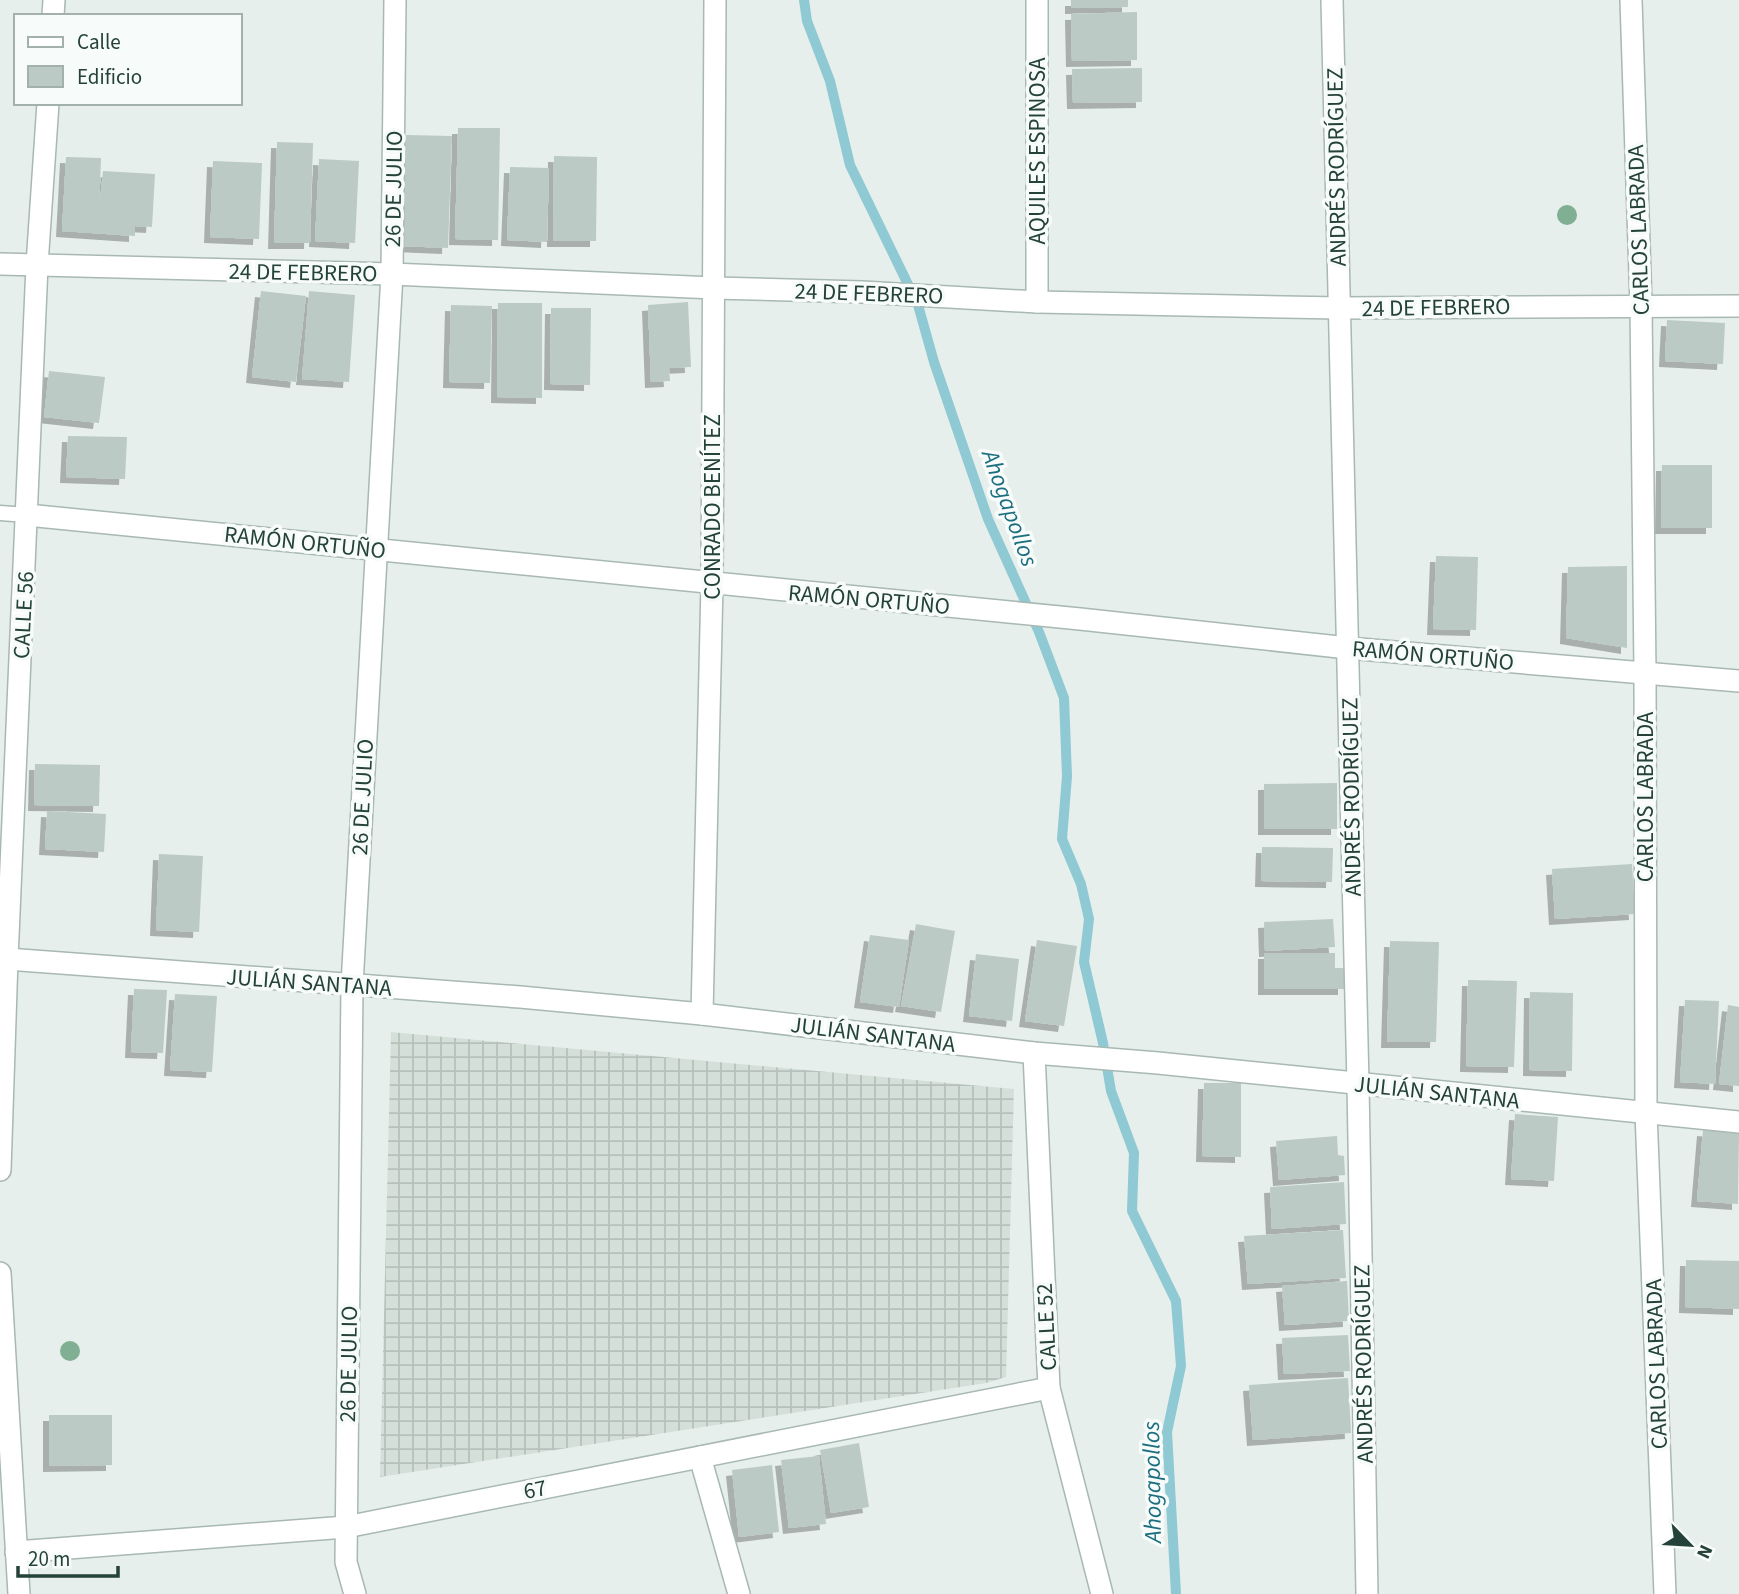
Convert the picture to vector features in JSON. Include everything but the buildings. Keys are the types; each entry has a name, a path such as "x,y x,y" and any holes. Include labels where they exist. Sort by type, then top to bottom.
{"street":[{"name":"26 DE JULIO","path":"355,1594 346,1562 352,985 392,274 396,0"},
{"name":"CONRADO BENÍTEZ","path":"702,1014 712,584 715,0"},
{"name":"AQUILES ESPINOSA","path":"1037,0 1037,302"},
{"name":"ANDRÉS RODRÍGUEZ","path":"1332,0 1358,1084 1367,1594"},
{"name":"CARLOS LABRADA","path":"1631,0 1641,305 1646,1113 1665,1594"},
{"name":"CALLE 56","path":"0,1170 37,265 48,105"},
{"name":"24 DE FEBRERO","path":"0,264 392,274 862,292 1037,302 1339,308 1739,306"},
{"name":"RAMÓN ORTUÑO","path":"27,514 1348,648 1739,681"},
{"name":"JULIÁN SANTANA","path":"7,959 520,997 702,1014 1034,1053 1158,1063 1739,1122"},
{"name":"CALLE 52","path":"1034,1053 1049,1388 1102,1594"},
{"path":"0,1273 19,1594"},
{"name":"67","path":"16,1552 346,1527 1049,1388"},
{"path":"700,1457 739,1594"}],"lane":[{"name":"RAMÓN ORTUÑO","path":"0,513 27,514"}],"shaded area":[{"path":"391,1032 1014,1089 1006,1377 986,1383 380,1477"}],"waterway":[{"name":"Ahogapollos","path":"804,0 807,21 830,81 850,165 918,305 934,362 988,519 1039,632 1064,698 1067,776 1062,839 1081,884 1089,919 1084,962 1111,1091 1134,1153 1132,1211 1176,1301 1181,1366 1167,1432 1176,1594"}]}
